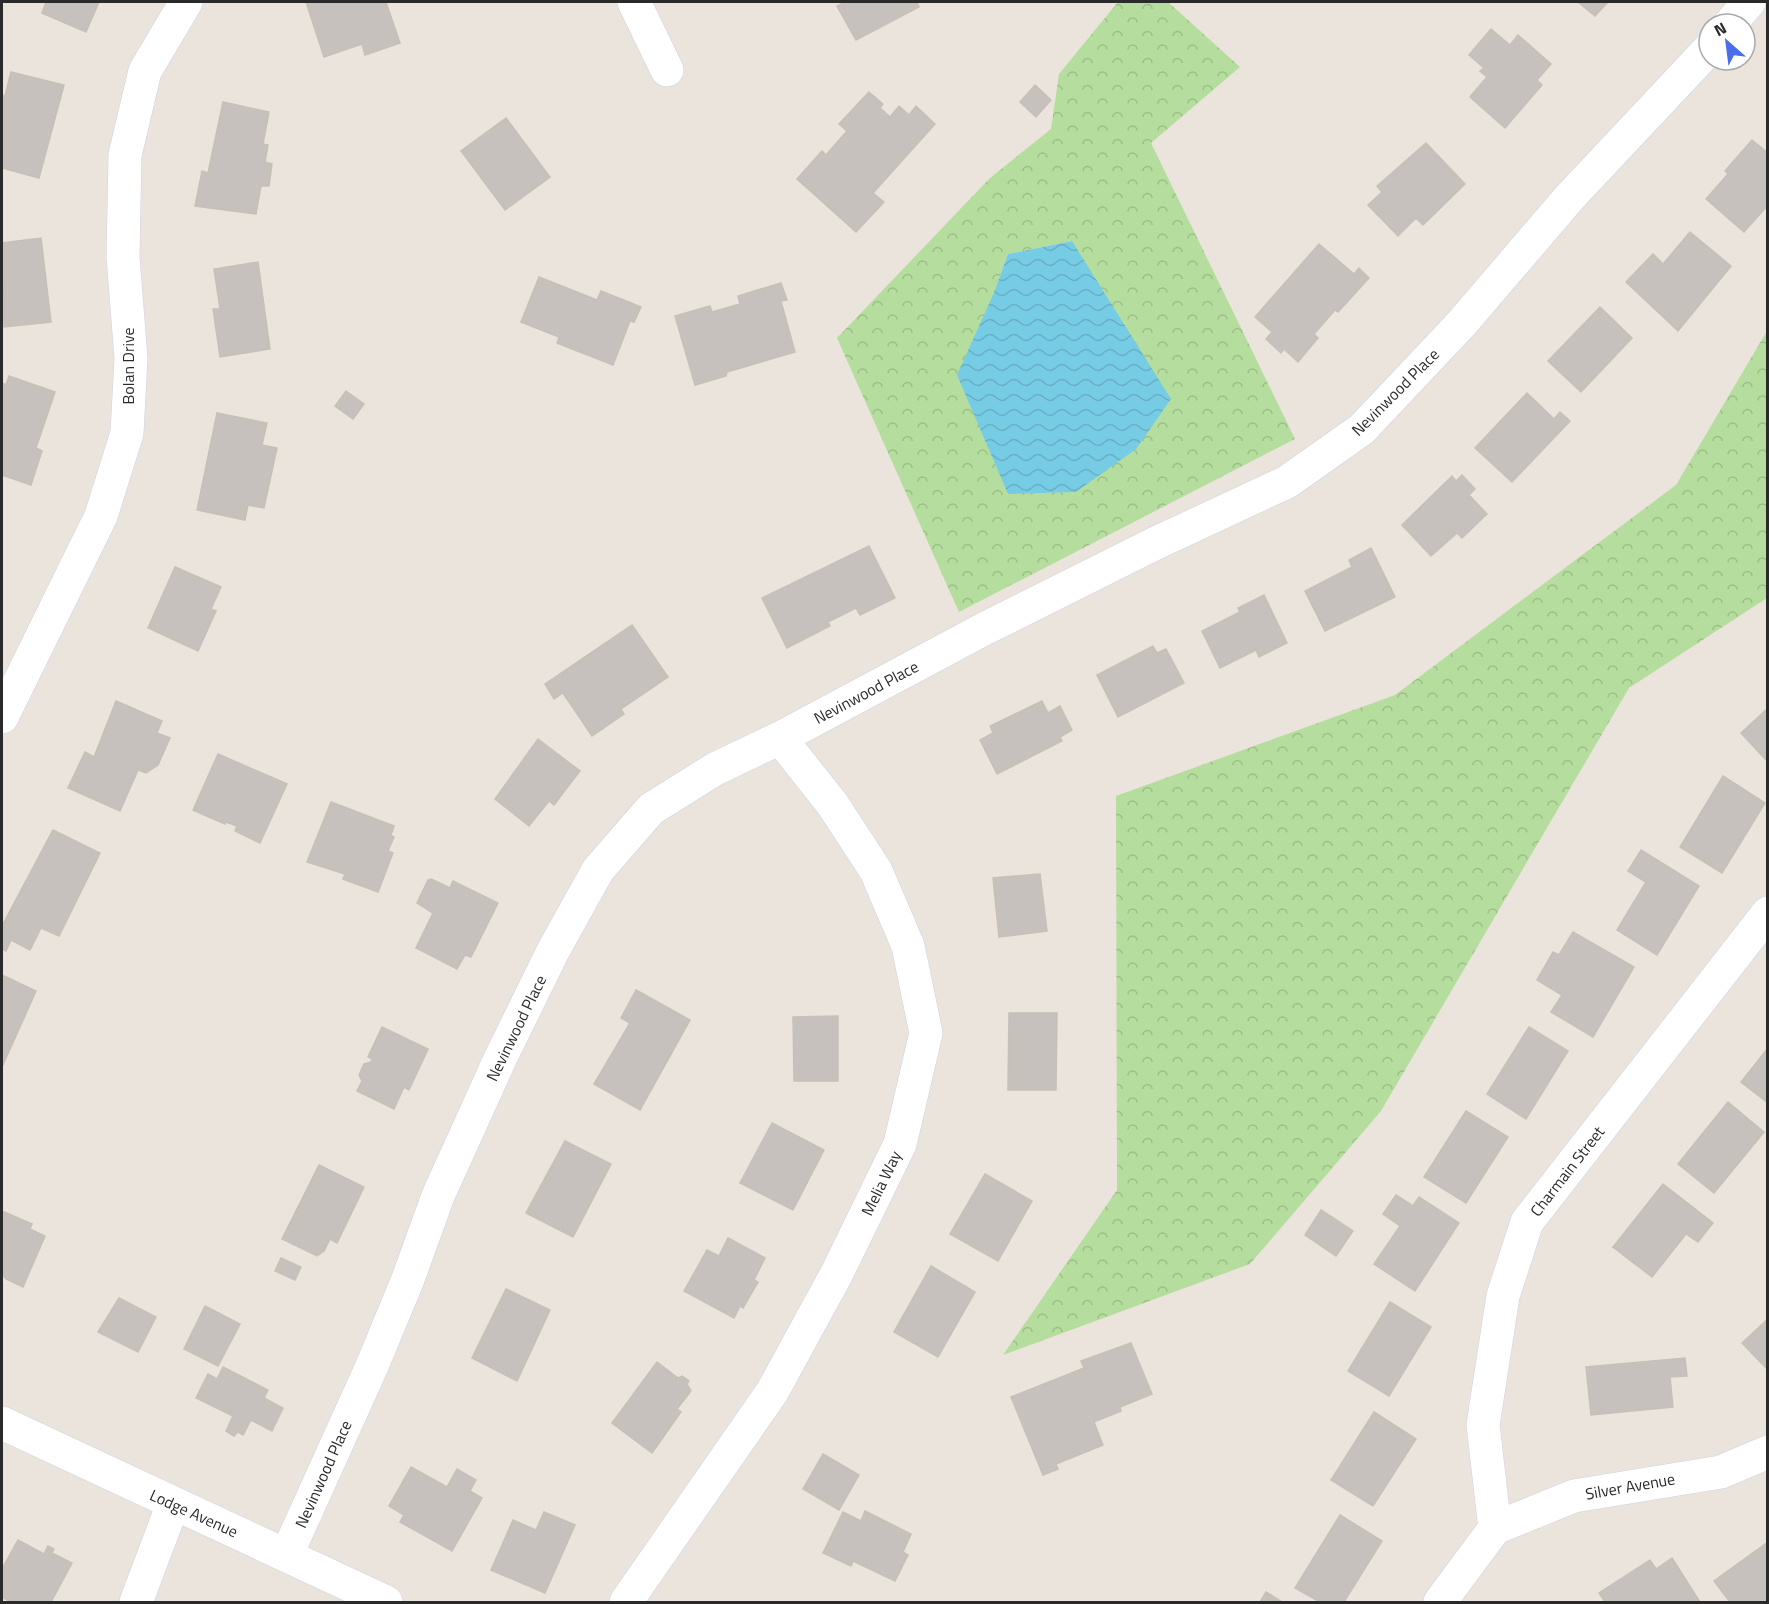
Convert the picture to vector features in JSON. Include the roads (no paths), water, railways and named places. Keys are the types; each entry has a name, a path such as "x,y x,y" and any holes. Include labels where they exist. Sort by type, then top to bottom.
{"street":[{"name":"Bolan Drive","path":"2,717 101,516 128,433 131,358 123,257 126,155 145,71 186,2"},
{"path":"634,2 667,70"},
{"name":"Nevinwood Place","path":"287,1554 408,1279 438,1196 547,962 598,870 651,809 715,769 780,738 982,630 1156,543 1287,482 1362,429 1462,323 1569,198 1697,62"},
{"name":"Melia Way","path":"626,1602 772,1392 837,1273 900,1144 926,1033 908,946 876,871 833,805 780,738"},
{"name":"Charmain Street","path":"1495,1528 1483,1425 1503,1296 1527,1222 1767,913"},
{"name":"Lodge Avenue","path":"2,1422 386,1602"},
{"name":"Silver Avenue","path":"1495,1528 1574,1496 1721,1472 1767,1452"},
{"path":"136,1602 173,1504"},
{"path":"1440,1602 1495,1528"}],"water":[{"path":"1072,241 1171,399 1136,449 1076,492 1008,494 957,375 993,295 1008,254"}]}
